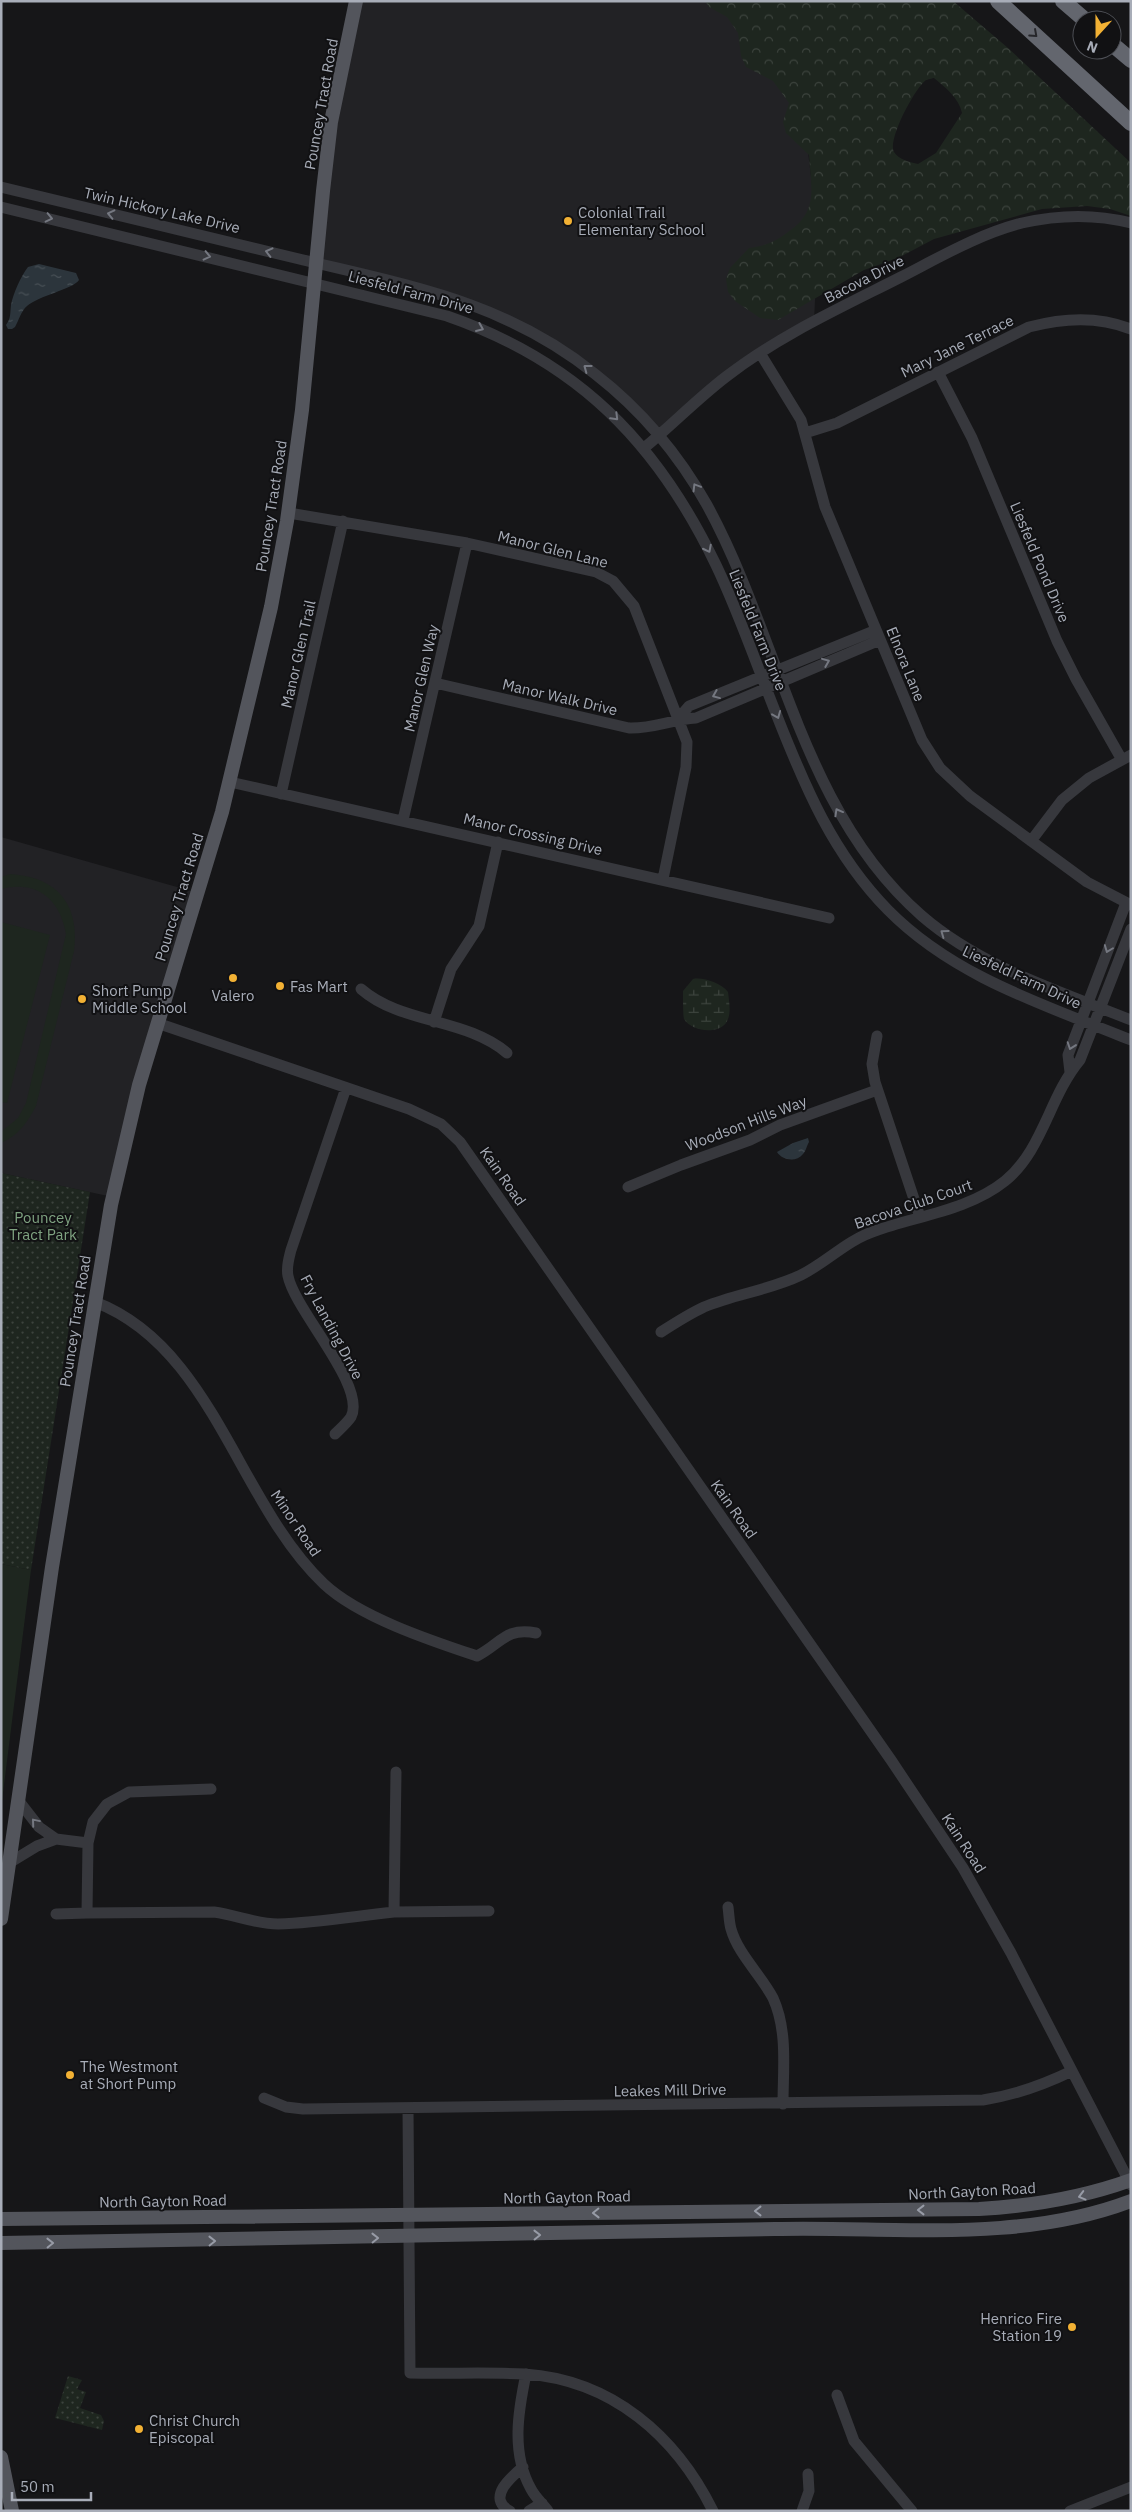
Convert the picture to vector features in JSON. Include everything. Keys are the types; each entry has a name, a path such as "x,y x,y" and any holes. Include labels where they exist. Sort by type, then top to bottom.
{"highway":[{"path":"998,1 1131,123"},
{"path":"1064,1 1074,10"}],"main road":[{"name":"Pouncey Tract Road","path":"1,1919 94,1302 121,1161 139,1085 190,923 230,782 271,607 289,513 332,122 356,1"},
{"name":"North Gayton Road","path":"1,2219 979,2209 1017,2207 1060,2201 1130,2182"},
{"path":"1,2243 410,2238 786,2229 997,2227 1072,2219 1131,2201"},
{"path":"1,2457 12,2511"}],"street":[{"name":"Twin Hickory Lake Drive","path":"1,187 316,263"},
{"path":"1,207 315,282"},
{"name":"Bacova Drive","path":"644,448 727,377 760,353 853,301 995,231 1023,223 1071,217 1097,217 1131,223"},
{"name":"Liesfeld Farm Drive","path":"316,263 442,294 513,322 547,340 594,373 623,398 658,436 693,481 711,514 740,577 830,797 860,847 895,890 924,918 972,951 1004,968 1131,1020"},
{"name":"Liesfeld Farm Drive","path":"315,282 447,316 505,339 546,362 611,413 644,448 685,507 712,558 820,817 842,855 889,911 929,945 961,967 1025,998 1131,1040"},
{"name":"Mary Jane Terrace","path":"804,433 837,423 1005,337 1030,327 1054,321 1088,319 1105,321 1131,329"},
{"name":"Elnora Lane","path":"760,353 797,413 825,507 922,740 940,768 970,796 1031,842 1088,882 1128,904"},
{"name":"Liesfeld Pond Drive","path":"938,372 972,438 1057,641 1076,679 1126,757"},
{"name":"Manor Glen Lane","path":"289,513 467,543 596,572 613,581 634,606 687,742 688,754 663,879"},
{"name":"Manor Glen Trail","path":"282,794 343,521"},
{"name":"Manor Glen Way","path":"403,820 467,543"},
{"path":"779,676 878,635"},
{"name":"Manor Walk Drive","path":"678,719 689,706 761,677 779,676"},
{"name":"Manor Walk Drive","path":"435,683 629,728 645,728 678,719 696,718 766,688 779,676"},
{"path":"1031,842 1062,800 1089,778 1126,757"},
{"name":"Manor Crossing Drive","path":"230,782 829,918"},
{"path":"434,1022 451,969 479,926 498,842"},
{"name":"Bacova Club Court","path":"1070,1072 1068,1055 1080,1020 1128,904"},
{"name":"Bacova Club Court","path":"661,1332 705,1307 800,1275 821,1264 838,1250 872,1231 968,1202 989,1193 1005,1181 1033,1148 1070,1072 1080,1060 1131,929"},
{"path":"360,989 378,1002 489,1041 507,1053"},
{"name":"Kain Road","path":"157,1023 430,1118 453,1134 472,1158 939,1831 980,1897 1130,2182"},
{"path":"877,1036 872,1064 877,1090 920,1217"},
{"name":"Fry Landing Drive","path":"335,1434 351,1416 352,1406 347,1380 296,1298 288,1274 291,1250 346,1088"},
{"name":"Woodson Hills Way","path":"628,1187 750,1140 780,1125 877,1090"},
{"name":"Minor Road","path":"94,1302 112,1308 134,1321 152,1336 183,1372 295,1551 311,1571 334,1592 368,1612 406,1630 477,1656 490,1649 502,1637 512,1633 536,1634"},
{"path":"394,1912 396,1772"},
{"path":"87,1913 88,1843 92,1822 107,1804 129,1792 211,1789"},
{"path":"18,1800 40,1827 56,1839"},
{"path":"9,1863 37,1846 56,1839 88,1843"},
{"path":"728,1907 731,1929 735,1939 774,2000 781,2021 783,2104"},
{"path":"56,1914 214,1912 256,1922 278,1924 394,1912 489,1911"},
{"name":"Leakes Mill Drive","path":"264,2098 294,2108 783,2104 984,2100 1026,2091 1072,2071"},
{"path":"408,2108 410,2373 526,2374 574,2383 606,2395 636,2415 674,2448 700,2484 713,2511"},
{"path":"526,2374 517,2433 523,2467 531,2489 545,2507 528,2511"},
{"path":"837,2395 846,2425 854,2441 912,2511"},
{"path":"510,2511 501,2501 500,2494 508,2479 523,2467"},
{"path":"802,2511 809,2491 808,2474"},
{"path":"1070,2511 1131,2487"}],"shaded area":[{"name":"Colonial Trail Elementary School","path":"356,1 723,1 804,118 818,235 814,322 760,353 659,436 606,383 492,312 316,263"},
{"name":"Short Pump Middle School","path":"1,837 198,893 108,1196 1,1173"}],"green space":[{"path":"705,1 953,1 1008,48 1131,163 1131,216 1110,209 1087,206 1042,209 934,239 898,258 864,270 778,320 760,318 735,301 728,292 726,279 730,268 749,248 765,245 779,238 798,224 805,216 811,198 809,155 786,133 783,122 789,103 773,81 746,67 741,56 738,33 727,17 709,7","holes":["934,78 955,98 962,113 936,153 918,164 899,157 894,152 893,146 898,126 915,93 926,80"]},
{"path":"10,874 26,876 41,881 52,887 62,896 69,907 75,934 74,951 36,1106 22,1128 1,1143 1,1132 18,1118 26,1103 66,934 58,911 45,895 26,887 1,889 1,877"},
{"path":"1,922 50,935 7,1103 1,1102"},
{"path":"693,979 712,981 728,992 729,1016 722,1027 711,1030 698,1029 687,1023 684,1019 683,991"},
{"name":"Pouncey Tract Park","path":"1,1173 90,1192 31,1570 1,1564"},
{"path":"1,1564 31,1570 2,1801 1,1801"},
{"path":"68,2376 82,2380 77,2389 86,2392 80,2408 101,2415 104,2421 102,2430 55,2418"}],"water":[{"path":"39,264 76,273 79,280 70,286 32,302 23,310 15,327 8,329 6,325 10,318 12,301 20,280 28,267"},
{"path":"808,1138 809,1142 805,1151 797,1159 786,1159 777,1152 793,1143"}],"place":[{"name":"Colonial Trail Elementary School","path":"568,221"},
{"name":"Valero","path":"233,978"},
{"name":"Fas Mart","path":"280,986"},
{"name":"Short Pump Middle School","path":"82,999"},
{"name":"The Westmont at Short Pump","path":"70,2075"},
{"name":"Henrico Fire Station 19","path":"1072,2327"},
{"name":"Christ Church Episcopal","path":"139,2429"}]}
